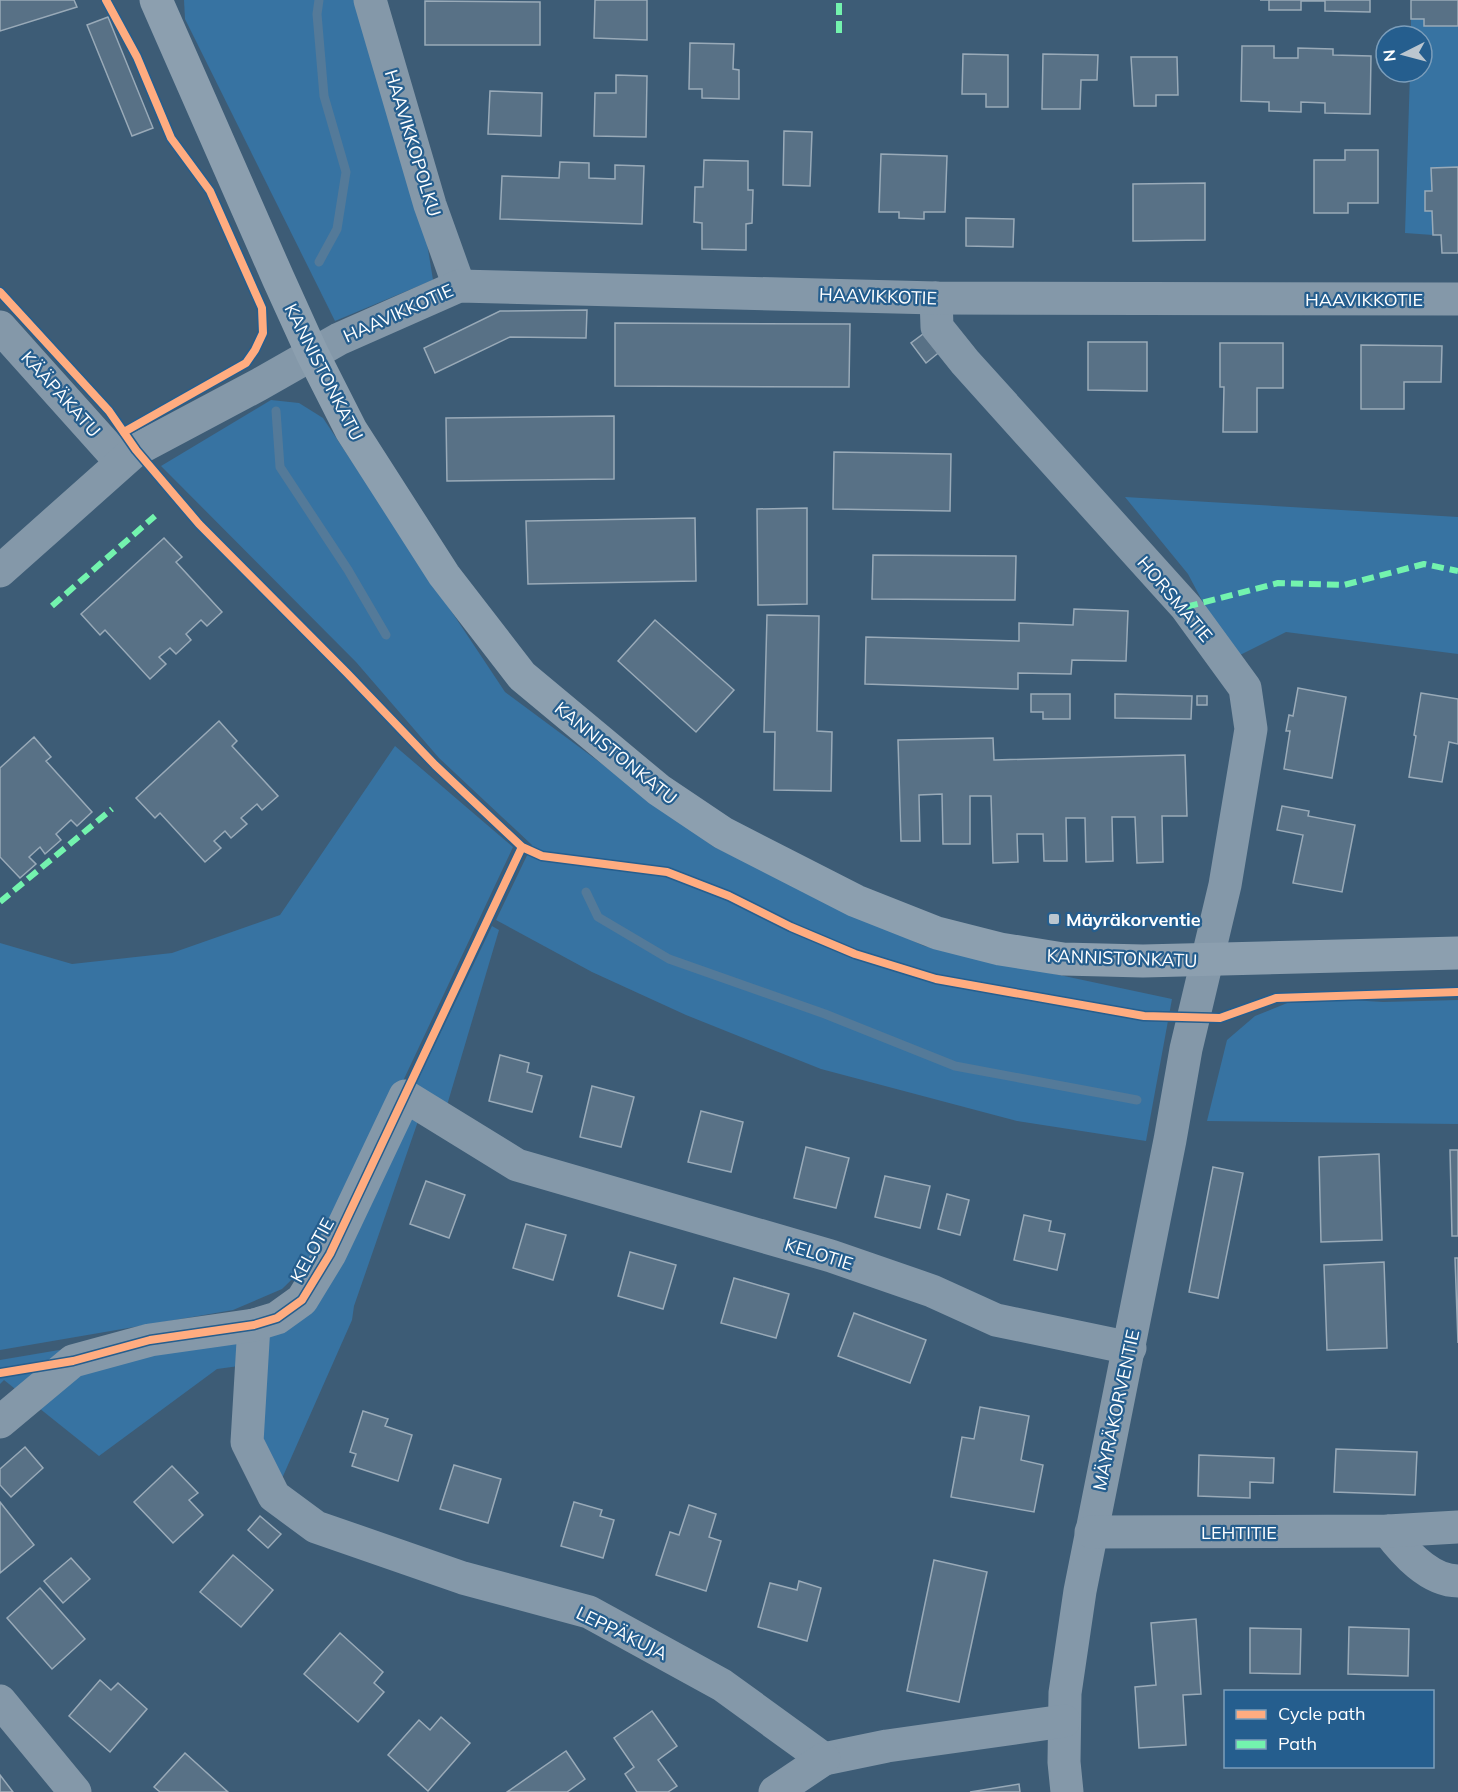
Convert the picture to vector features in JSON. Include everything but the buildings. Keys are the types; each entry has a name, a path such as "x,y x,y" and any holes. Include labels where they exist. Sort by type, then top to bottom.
{"street":[{"name":"KANNISTONKATU","path":"156,0 312,353 351,430 444,575 522,676 659,790 723,833 856,901 936,933 1000,949 1063,958 1143,961 1458,953"},
{"name":"HAAVIKKOPOLKU","path":"370,0 430,205 459,286"},
{"name":"HAAVIKKOTIE","path":"0,571 136,450 260,384 312,353 459,286 936,298 1458,299"},
{"name":"HORSMATIE","path":"936,298 937,327 965,362 1186,607 1245,688 1251,729 1225,885 1206,960"},
{"name":"KÄÄPÄKATU","path":"0,327 121,462"},
{"name":"MÄYRÄKORVENTIE","path":"1067,1792 1065,1693 1091,1532 1130,1348 1186,1049 1206,960"},
{"name":"KELOTIE","path":"0,1422 73,1361 150,1341 254,1325 277,1318 302,1300 330,1254 405,1096 517,1165 831,1256 932,1291 996,1320 1130,1348"},
{"name":"LEPPÄKUJA","path":"254,1325 247,1442 274,1496 316,1527 463,1578 589,1612 722,1685 824,1759"},
{"name":"LEHTITIE","path":"1091,1532 1388,1532 1458,1527"},
{"path":"1388,1532 1405,1554 1432,1572 1452,1581 1458,1581"},
{"path":"0,1701 75,1792"},
{"path":"775,1792 824,1759 887,1746 1064,1721"}],"shaded area":[{"path":"184,0 361,0 421,206 433,280 335,321 185,19"},
{"path":"1411,19 1424,19 1424,24 1411,24"},
{"path":"1434,26 1458,26 1458,167 1432,168 1432,191 1425,191 1425,211 1432,211 1433,235 1405,233 1410,84 1434,84"},
{"path":"271,400 299,403 323,418 505,692 714,847 924,946 1172,999 1146,1141 1017,1121 821,1069 686,1015 592,972 496,920 532,845 439,758 356,662 161,466"},
{"path":"1125,497 1458,517 1458,654 1286,632 1226,662 1216,627 1188,574"},
{"path":"395,746 513,847 325,1247 282,1289 233,1310 0,1350 0,943 72,964 172,953 280,915"},
{"path":"492,926 499,930 445,1112 425,1101 354,1306 352,1320 276,1492 239,1366 217,1369 99,1456 4,1380 0,1384 0,1360 142,1336 289,1300 330,1262"},
{"path":"1302,997 1383,1002 1458,1000 1458,1124 1207,1121 1227,1040 1255,1016"}],"waterway":[{"path":"319,0 317,14 324,96 346,172 337,229 319,262"},
{"path":"276,411 280,467 348,570 386,635"},
{"path":"586,892 598,917 669,959 825,1014 955,1066 1137,1100"}],"marked path":[{"path":"839,0 839,33"},
{"path":"52,606 155,516"},
{"path":"1186,607 1278,583 1344,585 1424,564 1458,571"},
{"path":"0,902 112,809"}],"cycle path":[{"path":"106,0 137,57 171,138 210,191 262,308 263,333 246,363 124,432"},
{"path":"0,292 109,411 136,450 199,524 435,765 522,847 542,856 667,872 729,896 791,927 855,954 936,979 1144,1016 1220,1018 1276,998 1458,992"},
{"path":"0,1373 73,1361 150,1340 254,1325 277,1318 302,1300 330,1254 522,847"}],"place":[{"name":"Mäyräkorventie","path":"1054,919"}]}
